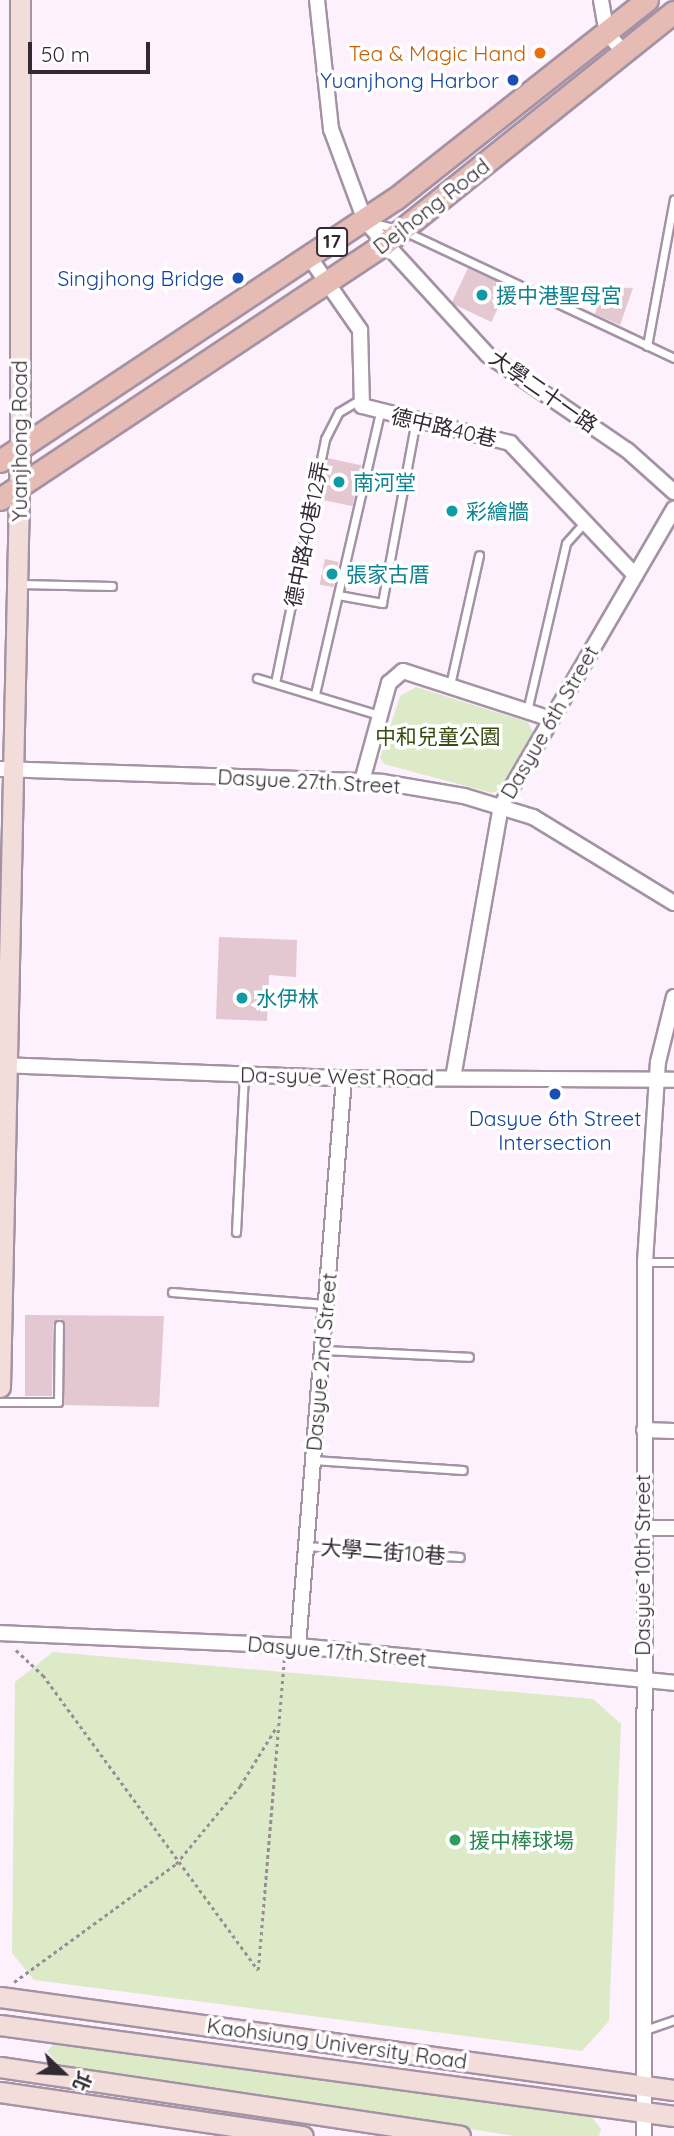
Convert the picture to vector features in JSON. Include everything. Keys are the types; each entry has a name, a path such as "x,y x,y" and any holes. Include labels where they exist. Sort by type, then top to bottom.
{"main road":[{"name":"Dejhong Road","path":"0,461 365,221 648,0"},
{"name":"Dejhong Road","path":"0,499 384,244 625,54 674,12"}],"street":[{"name":"Yuanjhong Road","path":"0,1387 1,1065 7,769 18,584 20,447 20,0"},
{"name":"大學二十一路","path":"317,0 331,129 365,221 488,355 627,450 674,492"},
{"path":"601,0 607,33 625,54"},
{"path":"310,258 360,330 359,400"},
{"name":"德中路40巷","path":"359,400 380,412 510,443 635,575"},
{"name":"Dasyue 6th Street","path":"453,1078 501,806 674,509"},
{"path":"362,781 394,675 413,672 551,719"},
{"name":"Dasyue 27th Street","path":"7,769 362,781 501,806 610,859 674,903"},
{"name":"Dasyue 10th Street","path":"644,2136 642,1679 645,1262 657,1080 674,997"},
{"name":"Da-syue West Road","path":"1,1065 344,1078 674,1080"},
{"name":"Dasyue 2nd Street","path":"291,1646 306,1546 344,1078"},
{"path":"643,1430 674,1431"},
{"path":"643,1528 674,1528"},
{"name":"Dasyue 17th Street","path":"3,1637 291,1646 674,1683"},
{"name":"Kaohsiung University Road","path":"6,1991 674,2090"},
{"name":"Kaohsiung University Road","path":"0,2025 674,2116"},
{"path":"0,2067 460,2136"},
{"path":"0,2092 303,2136"}],"lane":[{"path":"648,346 674,199"},
{"path":"365,221 402,230 674,358"},
{"name":"德中路40巷12弄","path":"275,683 325,439 339,412 359,400"},
{"path":"314,694 380,412"},
{"path":"338,594 382,603 416,420"},
{"path":"527,711 566,543 584,523"},
{"path":"450,685 479,555"},
{"path":"18,584 113,586"},
{"path":"257,678 380,716"},
{"path":"236,1232 244,1074"},
{"path":"645,1262 674,1262"},
{"path":"172,1292 325,1304"},
{"path":"0,1402 58,1402 59,1325"},
{"path":"322,1350 469,1357"},
{"path":"313,1460 463,1470"},
{"name":"大學二街10巷","path":"306,1546 460,1557"},
{"path":"643,2031 674,2020"}],"path":[{"path":"3,1637 43,1675 176,1864 258,1970 278,1723 291,1646"},
{"path":"6,1991 176,1864 240,1786 278,1723"}],"green space":[{"name":"中和兒童公園","path":"416,687 528,722 533,732 502,789 492,793 384,764 380,758 400,696"},
{"path":"53,1652 593,1699 621,1724 609,2021 582,2051 34,1980 12,1953 15,1682"},
{"path":"63,2035 591,2116 601,2129 599,2136 514,2136 58,2064 47,2051"}],"building":[{"name":"援中港聖母宮","path":"468,268 508,287 491,322 452,303"},
{"path":"603,287 633,288 620,325 595,314"},
{"name":"南河堂","path":"327,458 361,465 353,506 318,499"},
{"name":"張家古厝","path":"325,559 339,562 333,587 320,584"},
{"name":"水伊林","path":"219,937 297,940 296,977 269,975 267,1021 216,1019"},
{"path":"25,1315 164,1316 159,1407 63,1405 65,1325 60,1319 53,1325 52,1396 25,1396"}],"place":[{"name":"Tea & Magic Hand","path":"540,53"},
{"name":"Yuanjhong Harbor","path":"513,80"},
{"name":"Singjhong Bridge","path":"238,278"},
{"name":"援中港聖母宮","path":"482,295"},
{"name":"南河堂","path":"339,482"},
{"name":"彩繪牆","path":"452,511"},
{"name":"張家古厝","path":"332,574"},
{"name":"水伊林","path":"242,998"},
{"name":"Dasyue 6th Street Intersection","path":"555,1094"},
{"name":"援中棒球場","path":"455,1840"}]}
